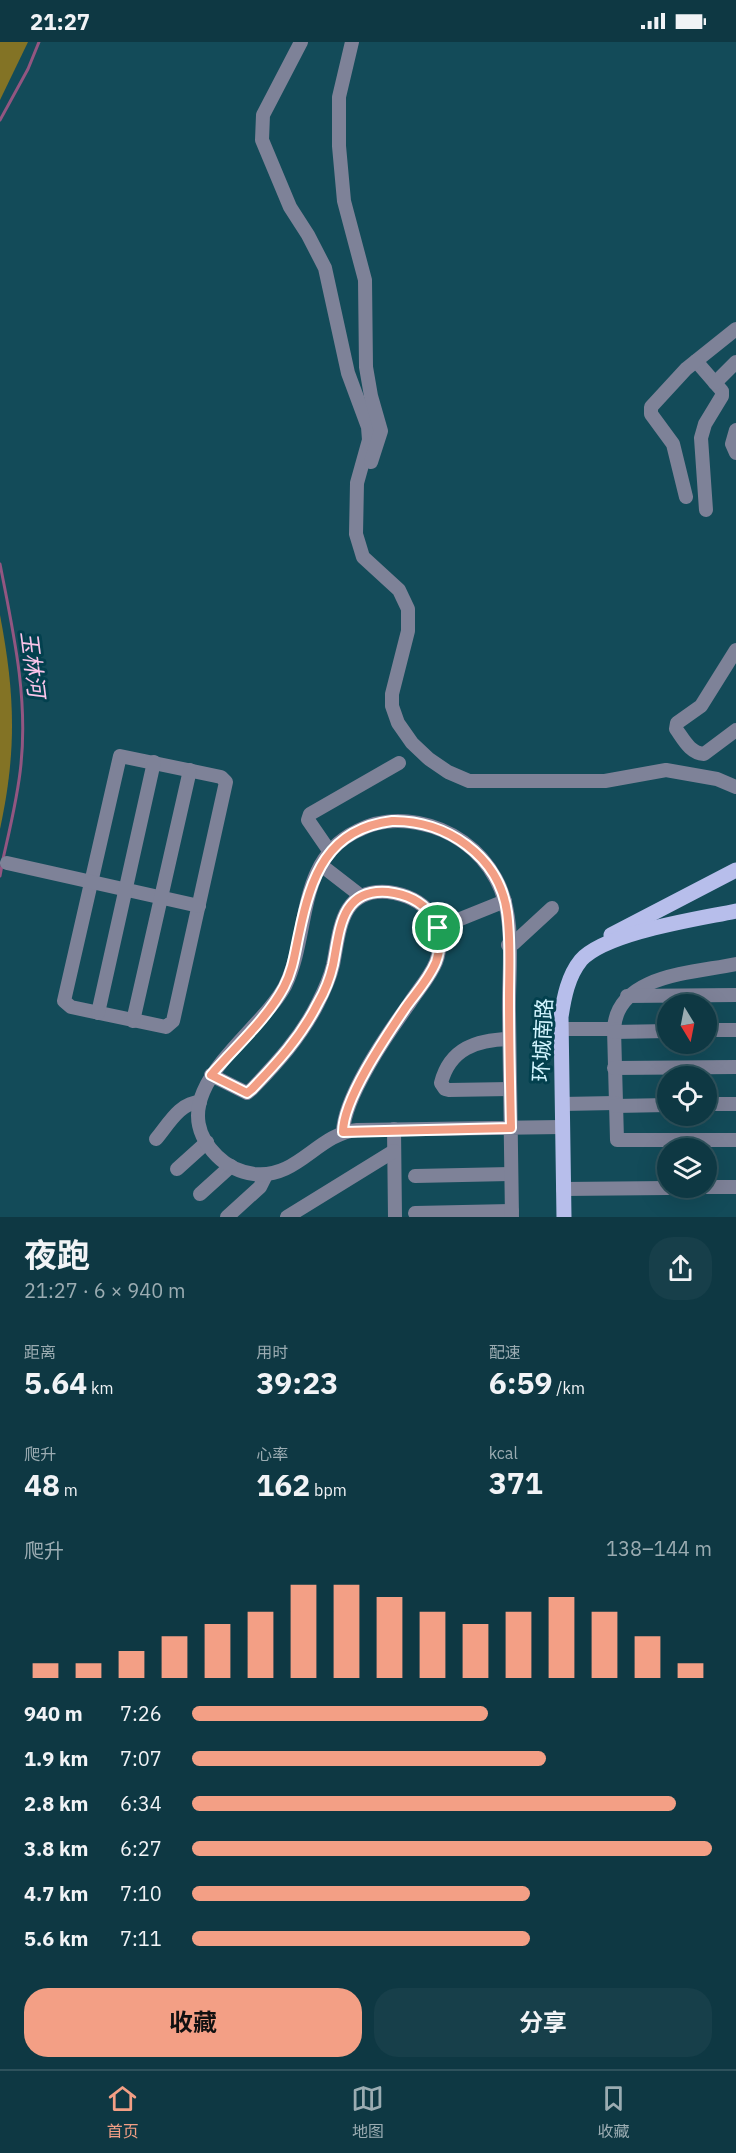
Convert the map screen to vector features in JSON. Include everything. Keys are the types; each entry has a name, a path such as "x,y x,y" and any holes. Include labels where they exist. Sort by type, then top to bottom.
{"main road":[{"path":"583,958 614,933 736,870"},
{"path":"583,958 617,940 654,929 736,911"},
{"path":"648,914 645,924 654,929"},
{"name":"环城南路","path":"564,1217 561,1029 565,992 575,969 583,958"}],"street":[{"path":"301,42 263,115 262,140 290,207 313,244 329,279 348,373 369,434 357,483 356,534 361,553 369,564 399,590 408,609 408,631 392,688 393,712 412,743 438,766 458,777 481,782 605,781 666,770 717,779 736,787"},
{"path":"352,42 339,105 342,190 365,280 366,367 370,396 381,431 364,477 357,483"},
{"path":"686,497 673,444 650,411 696,361 736,330"},
{"path":"696,361 715,383 722,396 705,424 701,438 706,510"},
{"path":"715,383 736,362"},
{"path":"736,430 732,444 736,453"},
{"path":"736,650 701,706 677,723 676,729 690,749 697,754 704,754 736,730"},
{"path":"126,756 190,770 221,777 226,782 172,1024 163,1027 67,1006 64,1001 118,758 126,756"},
{"path":"98,1013 154,762"},
{"path":"330,852 308,820 310,814 399,763"},
{"path":"133,1021 190,770"},
{"path":"415,1213 512,1214 511,1174 511,1128 508,945 505,901 490,869 474,850 453,835 429,825 404,821 370,825 350,834 330,852 308,892 292,966 285,985 274,1003 211,1075 200,1101 200,1121 207,1142 216,1155 231,1166 248,1173 266,1175 292,1167 343,1132 394,1130 511,1128 562,1127"},
{"path":"7,863 199,906"},
{"path":"321,865 361,896"},
{"path":"211,1075 247,1093 290,1048 320,1001 332,967 344,918 350,905 361,896 382,892 410,898 429,912 438,928 439,951 434,967 386,1038 365,1074 347,1112 343,1132"},
{"path":"438,928 505,901"},
{"path":"508,945 514,943 552,909"},
{"path":"736,964 649,982 627,996 618,1008 614,1030 615,1135 617,1140 623,1142 736,1140"},
{"path":"627,996 736,994"},
{"path":"561,1029 657,1031"},
{"path":"717,1030 736,1030"},
{"path":"509,1039 479,1042 464,1048 453,1059 441,1083 445,1089 449,1090 510,1089"},
{"path":"614,1068 736,1067"},
{"path":"156,1139 184,1106 200,1101"},
{"path":"562,1104 657,1105"},
{"path":"717,1104 736,1104"},
{"path":"394,1130 395,1217"},
{"path":"177,1169 207,1142"},
{"path":"287,1217 394,1151"},
{"path":"200,1194 231,1166"},
{"path":"415,1176 511,1174"},
{"path":"227,1217 260,1187 266,1175"},
{"path":"717,1187 736,1187"},
{"path":"563,1189 657,1188"}],"shaded area":[{"path":"0,42 28,42 0,100"},
{"path":"0,615 9,671 12,722 9,773 0,829"}],"waterway":[{"name":"玉林河","path":"0,120 28,69 39,42"},
{"name":"玉林河","path":"0,564 18,664 23,739 20,776 3,859"},
{"name":"玉林河","path":"0,876 2,865"}],"route":[{"path":"392,821 416,822 441,829 474,850 490,869 505,901 508,924 511,1128 343,1132 347,1112 365,1074 397,1020 434,967 439,951 438,928 429,912 421,904 404,895 375,892 361,896 346,911 332,967 320,1001 301,1033 278,1063 247,1093 211,1075 274,1003 285,985 292,966 308,892 318,869 332,848 350,834 370,825 392,821"}]}
